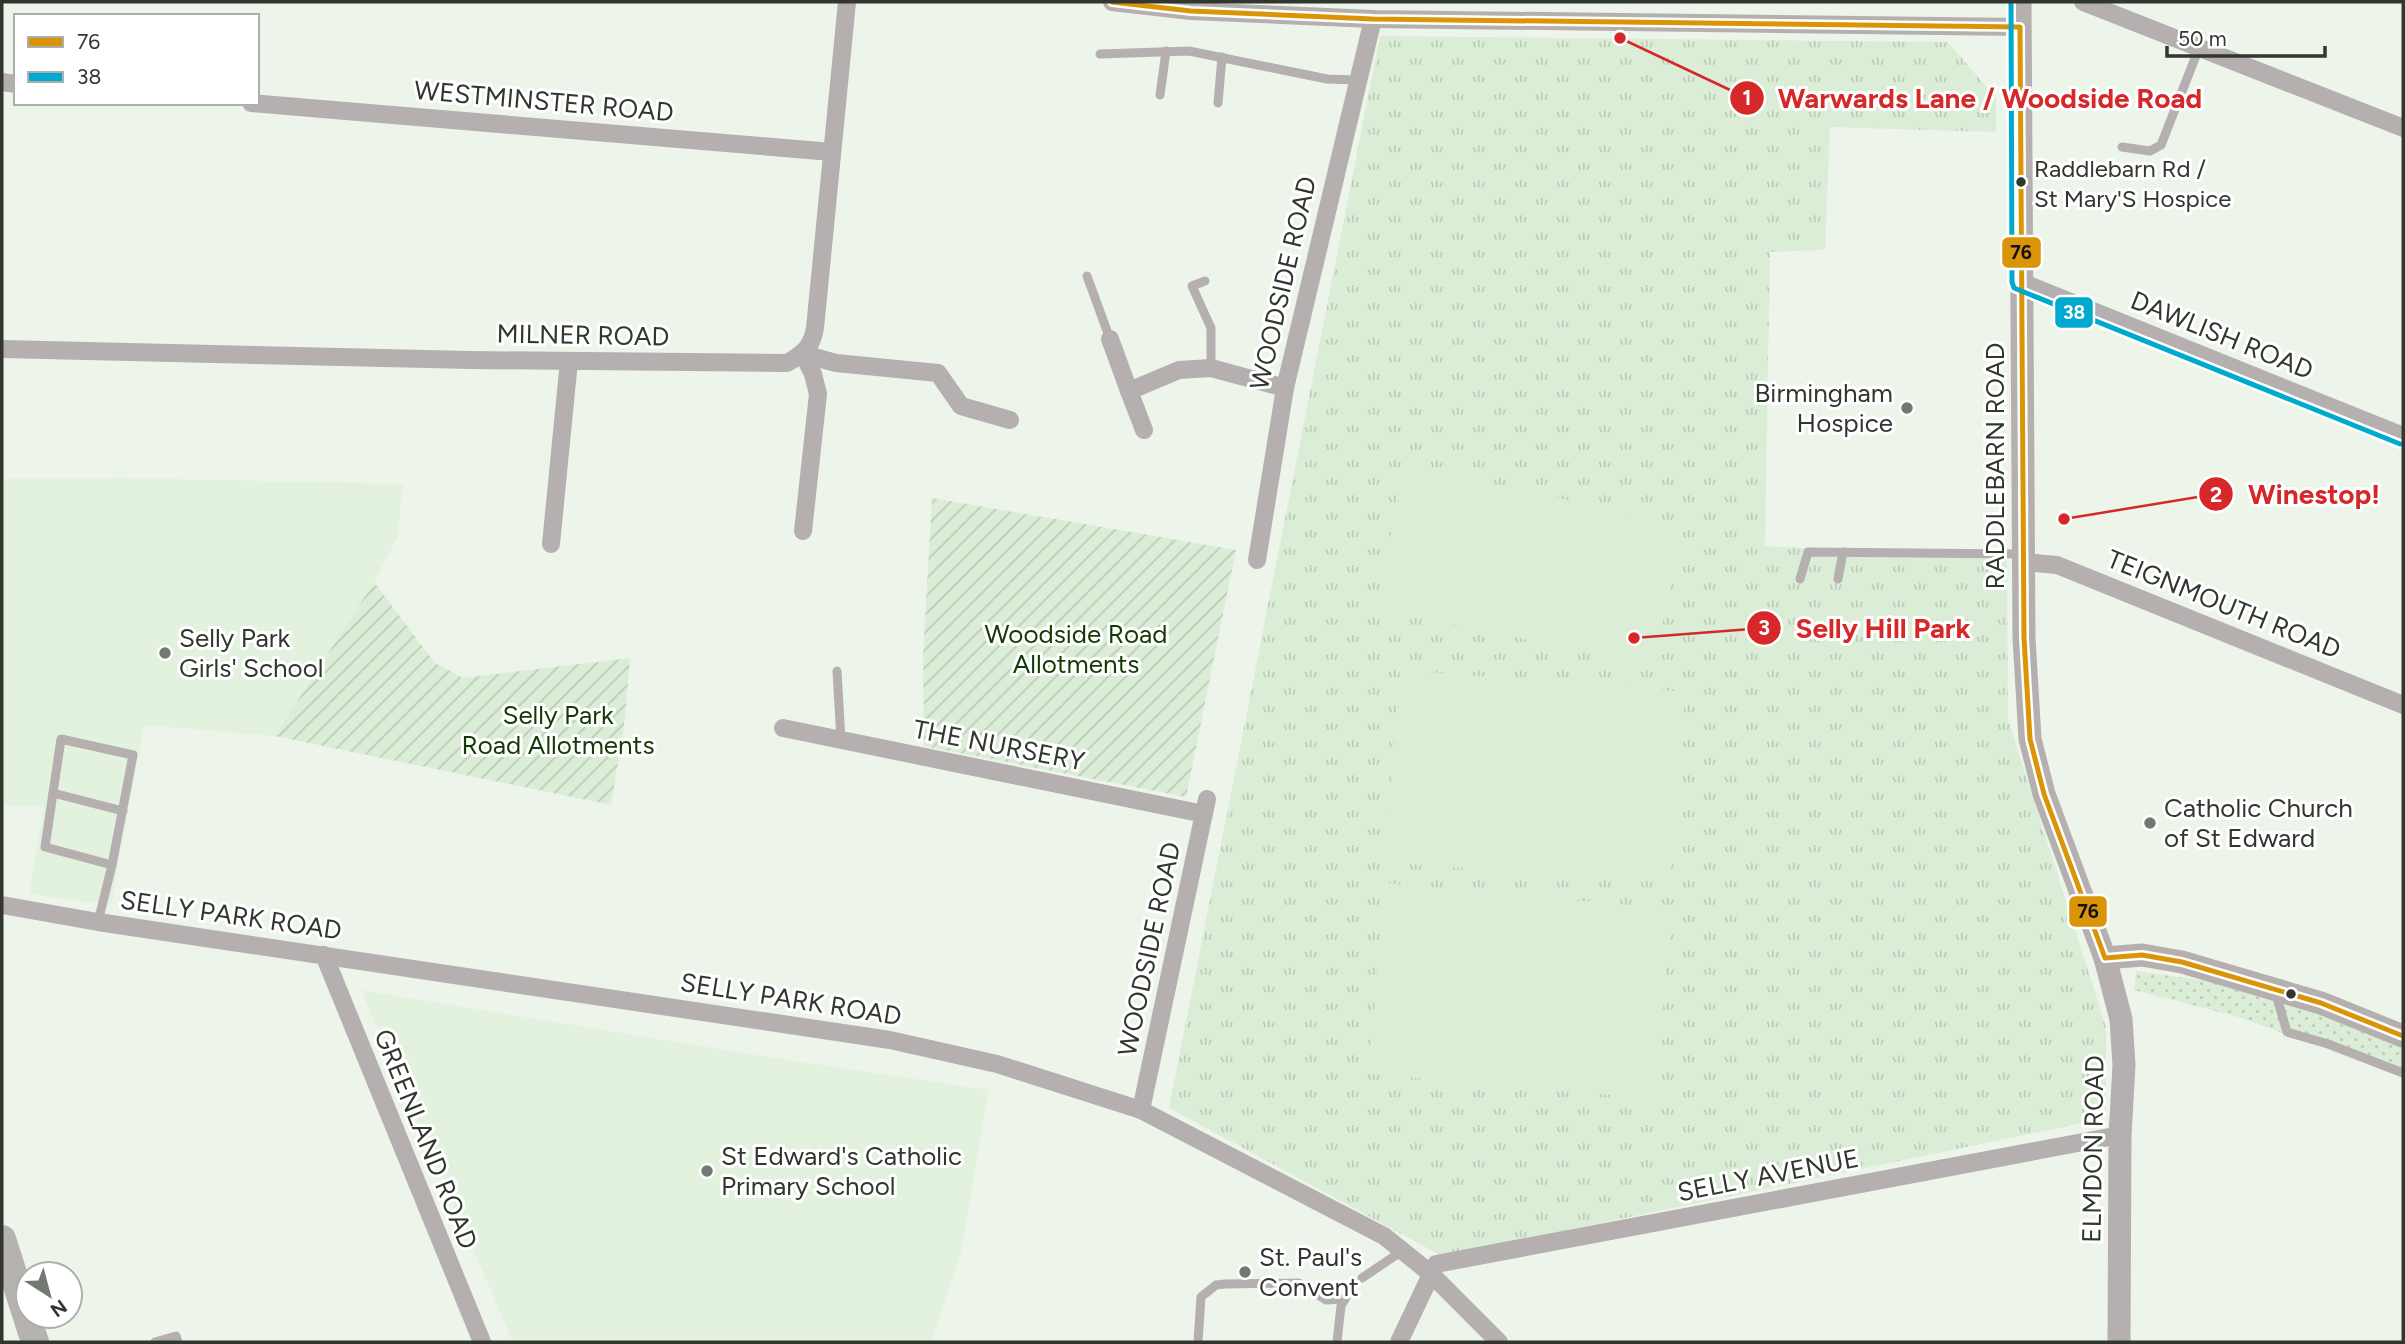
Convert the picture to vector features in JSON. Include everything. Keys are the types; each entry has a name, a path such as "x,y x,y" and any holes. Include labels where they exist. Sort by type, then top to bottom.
{"main road":[{"path":"2,1239 35,1342"}],"street":[{"path":"803,354 813,342 815,328 847,2"},
{"path":"1112,2 1191,11 1373,19 2021,27"},
{"name":"RADDLEBARN ROAD","path":"2020,2 2024,638 2030,739 2044,794 2105,958"},
{"path":"2083,2 2403,128"},
{"name":"WOODSIDE ROAD","path":"1256,560 1285,387 1373,19"},
{"name":"WESTMINSTER ROAD","path":"259,104 832,152"},
{"name":"DAWLISH ROAD","path":"2021,282 2403,436"},
{"path":"1110,339 1144,430"},
{"name":"MILNER ROAD","path":"2,349 787,363 803,354"},
{"path":"803,354 836,363 938,373 961,406 1010,420"},
{"path":"803,354 813,374 818,394 803,531"},
{"path":"551,544 569,361"},
{"path":"1129,391 1179,370 1211,368 1285,387"},
{"name":"TEIGNMOUTH ROAD","path":"2024,558 2057,565 2403,705"},
{"name":"THE NURSERY","path":"783,728 1206,807"},
{"name":"WOODSIDE ROAD","path":"1142,1110 1206,807"},
{"name":"SELLY PARK ROAD","path":"2,905 98,922 890,1040 997,1064 1142,1110 1384,1236 1430,1273 1499,1342"},
{"path":"2105,958 2142,954 2182,962 2321,1003 2403,1036"},
{"name":"GREENLAND ROAD","path":"324,955 482,1342"},
{"name":"ELMDON ROAD","path":"2105,958 2121,1019 2124,1065 2120,1135 2119,1342"},
{"name":"SELLY AVENUE","path":"1430,1273 1436,1264 2120,1135"},
{"path":"1399,1342 1430,1273"}],"lane":[{"path":"2122,147 2150,151 2161,145 2199,47"},
{"path":"1160,95 1166,51"},
{"path":"1100,54 1189,51 1327,79 1357,80"},
{"path":"1218,103 1222,57"},
{"path":"1087,276 1110,339"},
{"path":"1205,281 1192,286 1211,328 1211,368"},
{"path":"1800,579 1808,552 2024,558"},
{"path":"1838,579 1843,552"},
{"path":"837,671 841,740"},
{"path":"98,922 112,864 133,755 61,739 44,847 112,864"},
{"path":"53,793 123,811"},
{"path":"2274,988 2287,1032 2328,1044 2403,1073"},
{"path":"1362,1278 1402,1251"},
{"path":"1198,1342 1201,1297 1216,1285 1298,1283 1326,1300 1345,1299"},
{"path":"1337,1342 1341,1306 1352,1287"},
{"path":"155,1342 176,1336 178,1342"}],"shaded area":[{"name":"Selly Park Girls' School","path":"126,478 403,484 398,536 374,582 275,736 144,725 111,905 29,894 44,807 2,806 2,479"},
{"name":"St Edward's Catholic Primary School","path":"361,990 989,1090 961,1252 931,1342 513,1342"}],"green space":[{"path":"1380,36 1948,42 1996,98 1996,132 1830,127 1825,250 1770,252 1765,546 2007,558 2008,719 2106,1027 2106,1118 1442,1256 1169,1108"},
{"path":"1406,465 1684,525 1653,667 1375,607"},
{"name":"Woodside Road Allotments","path":"932,498 1236,550 1186,797 924,746 923,656"},
{"name":"Selly Park Road Allotments","path":"374,582 435,663 463,678 630,658 625,718 611,805 275,736"},
{"path":"1400,670 1685,692 1670,883 1385,862"},
{"path":"1386,883 1672,909 1655,1099 1368,1074"},
{"path":"2136,971 2272,990 2285,1034 2242,1018 2134,990"},
{"path":"2276,990 2403,1038 2403,1071 2288,1030"}],"transit line":[{"name":"76","path":"1112,2 1191,11 1373,19 2020,27 2024,638 2030,739 2044,794 2105,958 2142,955 2182,962 2321,1003 2403,1036"},
{"name":"38","path":"2011,2 2014,288 2400,444"}],"place":[{"name":"Warwards Lane / Woodside Road","path":"1620,38"},
{"name":"Raddlebarn Rd / St Mary'S Hospice","path":"2021,182"},
{"name":"Birmingham Hospice","path":"1907,408"},
{"name":"Winestop!","path":"2064,519"},
{"name":"Selly Hill Park","path":"1634,638"},
{"name":"Selly Park Girls' School","path":"165,653"},
{"name":"Catholic Church of St Edward","path":"2150,823"},
{"name":"St Edward's Catholic Primary School","path":"707,1171"},
{"name":"St. Paul's Convent","path":"1245,1272"}]}
